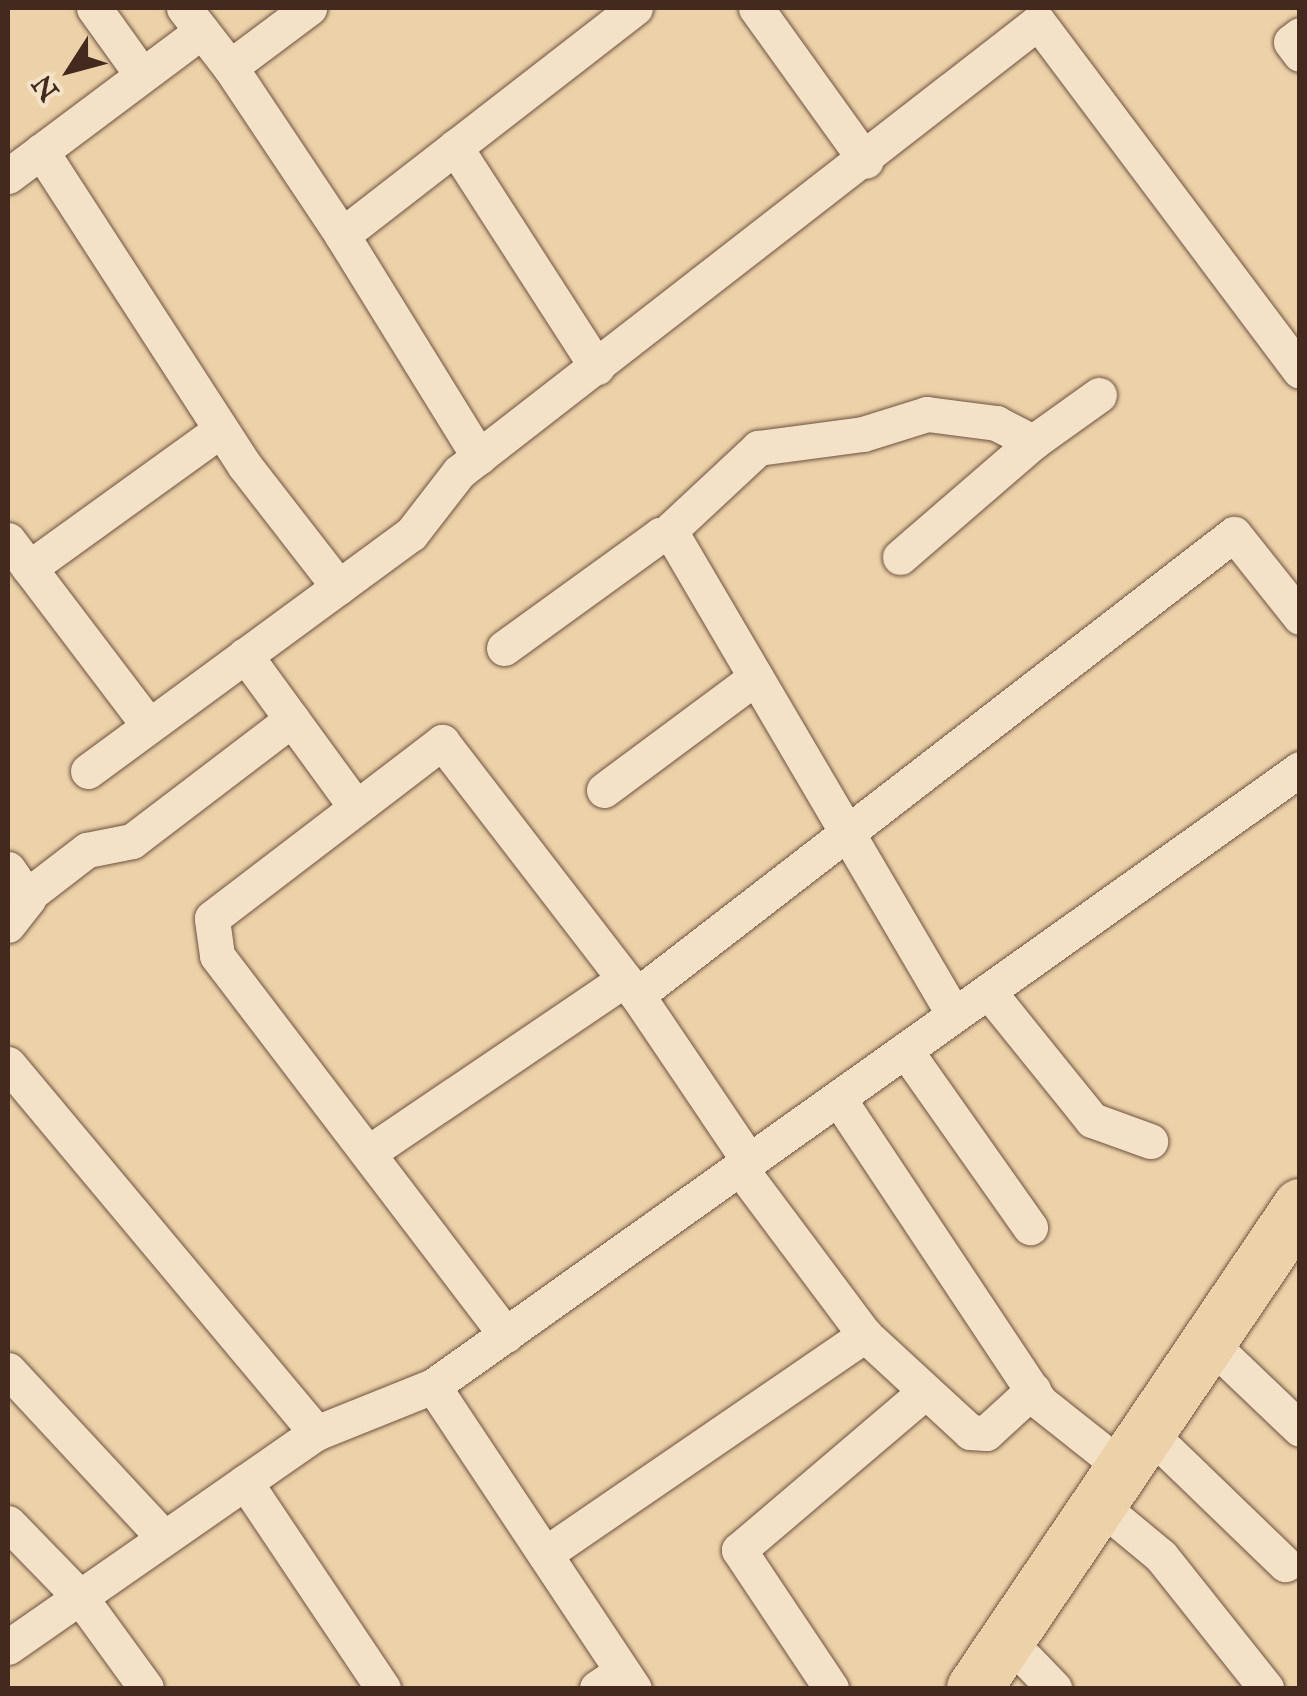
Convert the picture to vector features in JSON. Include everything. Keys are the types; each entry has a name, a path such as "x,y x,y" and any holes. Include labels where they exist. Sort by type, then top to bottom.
{"highway":[{"path":"1221,1352 1300,1206"},
{"path":"974,1688 1127,1486 1221,1352 1300,1259"},
{"path":"1030,1679 1127,1486"}],"street":[{"path":"94,8 142,75"},
{"path":"230,67 310,8"},
{"path":"342,235 636,8"},
{"path":"756,8 866,162"},
{"path":"88,770 411,534 479,456 866,162 1033,15 1300,370"},
{"path":"8,176 142,75 193,19 230,67 342,235 479,456"},
{"path":"1300,35 1290,42 1300,54"},
{"path":"455,147 597,367"},
{"path":"42,151 220,430 339,586"},
{"path":"900,557 1034,442 1100,396"},
{"path":"504,648 667,532 740,459 784,441 863,434 927,414 978,418 1034,442"},
{"path":"29,568 220,430"},
{"path":"667,532 954,1015"},
{"path":"368,1153 631,987 847,832 1234,534 1300,617"},
{"path":"8,540 149,726"},
{"path":"245,656 354,803"},
{"path":"604,790 756,677"},
{"path":"14,896 87,850 132,841 292,719"},
{"path":"506,1335 207,930 354,803 445,743 631,987 744,1164 865,1335 922,1395 978,1434 1033,1390"},
{"path":"8,1648 316,1433 433,1386 1300,769"},
{"path":"988,991 1092,1120 1150,1142"},
{"path":"906,1050 1030,1228"},
{"path":"8,1064 316,1433"},
{"path":"838,1098 1033,1390 1064,1429 1127,1486 1285,1564"},
{"path":"545,1554 865,1335"},
{"path":"1221,1352 1300,1428"},
{"path":"8,1370 164,1538"},
{"path":"433,1386 545,1554 618,1683"},
{"path":"831,1688 738,1550 922,1395"},
{"path":"245,1482 383,1688"},
{"path":"1127,1486 1161,1556 1266,1688"},
{"path":"8,1523 80,1597 141,1687"}]}
